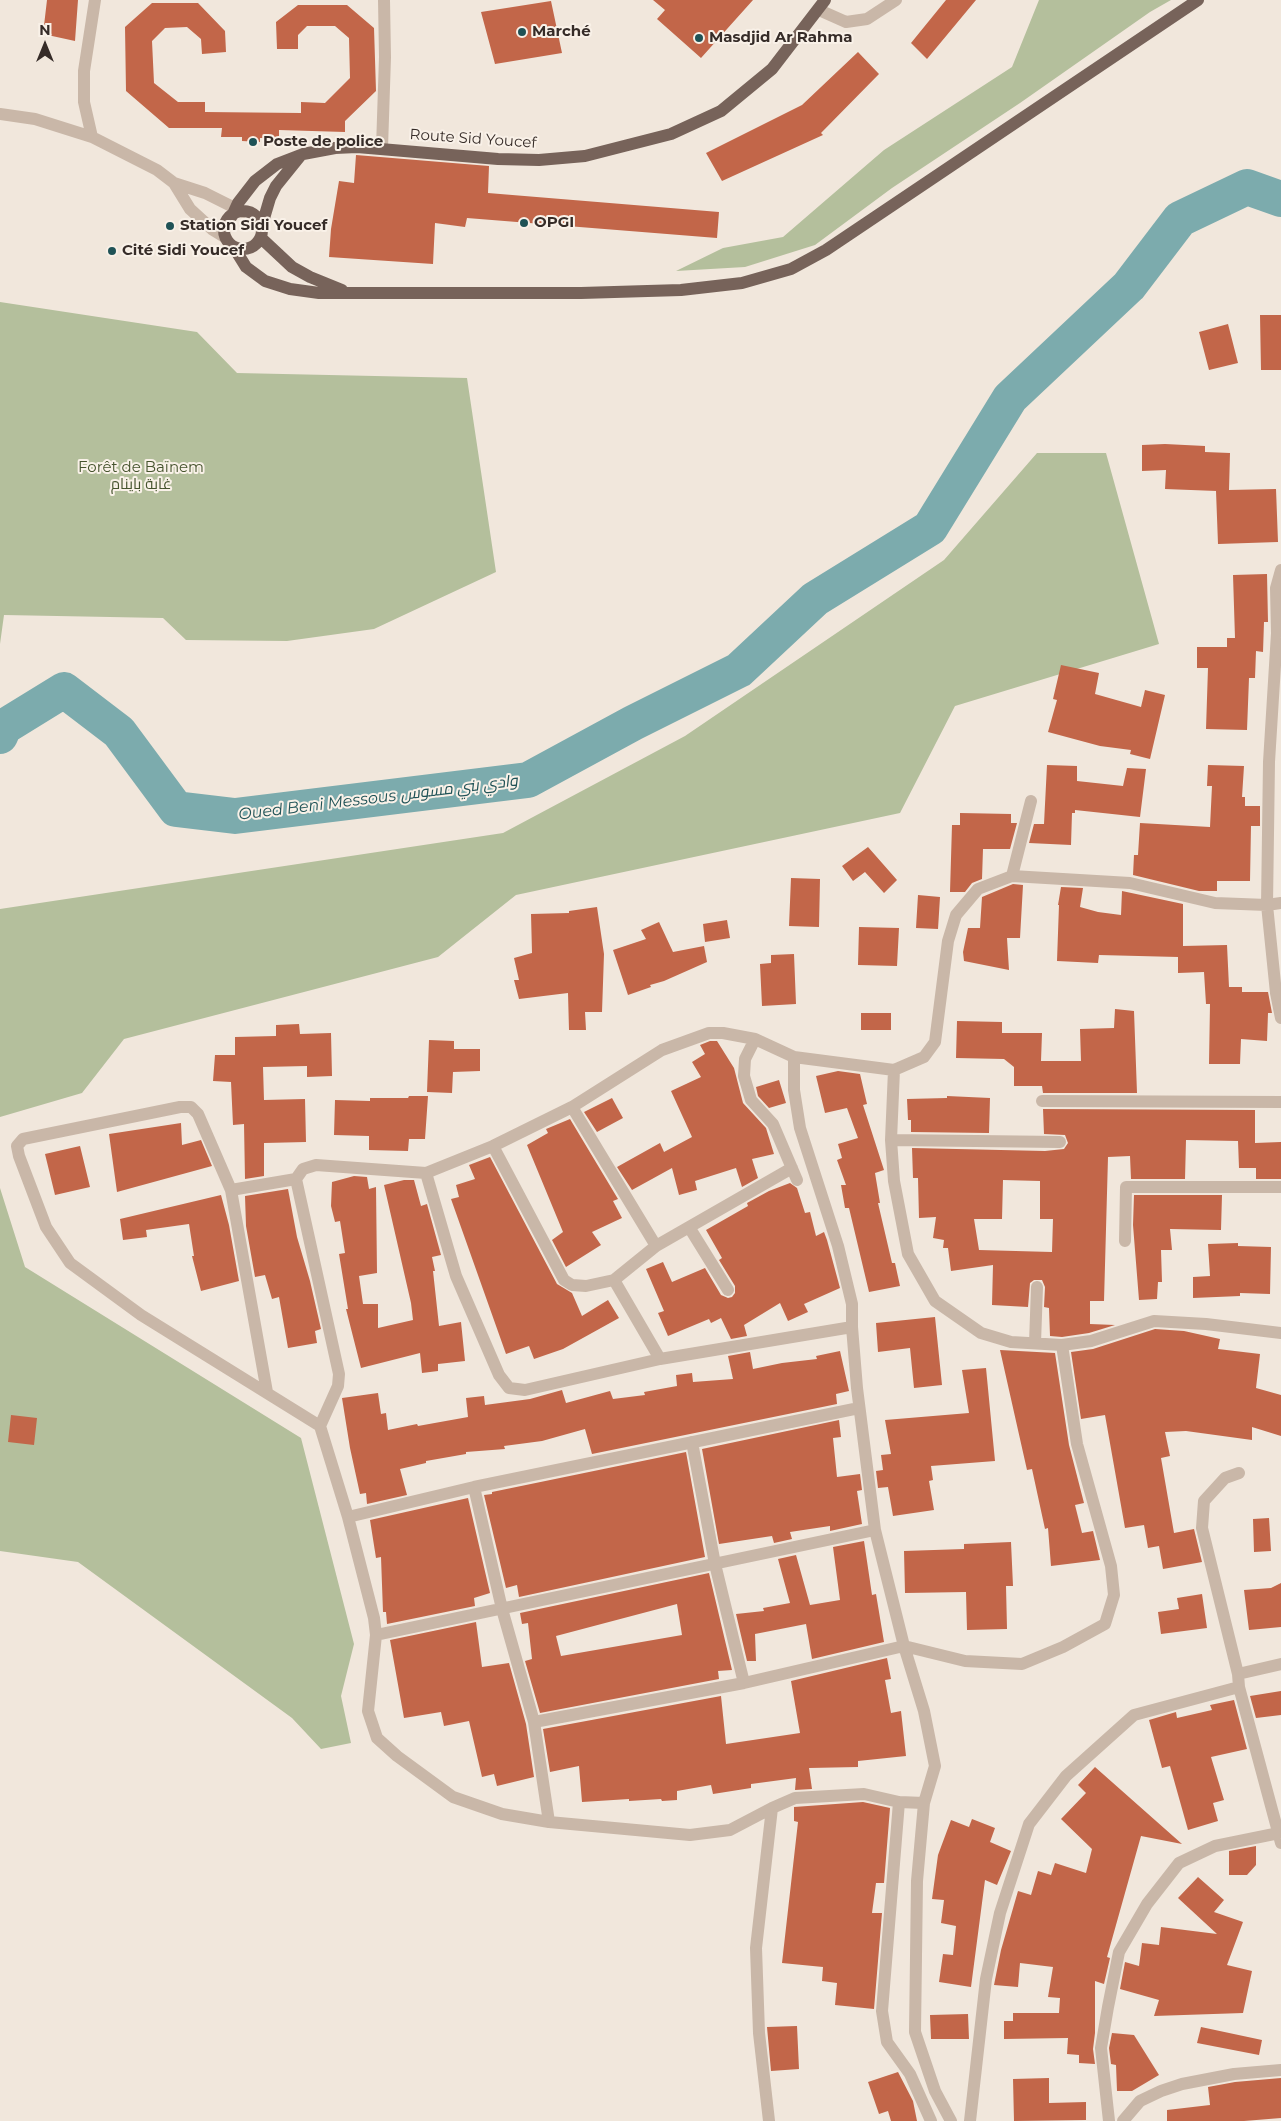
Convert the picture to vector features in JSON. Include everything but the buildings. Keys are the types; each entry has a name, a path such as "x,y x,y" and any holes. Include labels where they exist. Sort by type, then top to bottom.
{"main road":[{"path":"262,225 254,215 237,212 225,228 230,242 246,267 264,281 305,292 581,293 681,290 742,283 791,269 826,250 1198,0"},
{"name":"Route Sid Youcef","path":"237,212 249,187 277,164 302,154 335,148 382,148 498,159 539,160 585,156 670,134 721,111 765,75 822,5"},
{"path":"230,242 239,249 252,248 261,238 262,225 270,198 284,174 302,154"},
{"path":"261,238 276,254 304,274 329,286 349,292"}],"street":[{"path":"92,137 84,102 84,71 96,0"},
{"path":"382,148 385,57 384,0"},
{"path":"822,5 846,22 868,19 896,0"},
{"path":"0,114 35,120 92,137 157,170 174,183 205,193 237,212"},
{"path":"174,183 190,209 213,230 230,242"},
{"path":"1281,570 1276,588 1279,632 1269,762 1267,905 1276,993 1281,1018"},
{"path":"1012,876 1031,800"},
{"path":"320,1426 338,1386 339,1374 296,1179 302,1169 316,1166 426,1173 493,1146 572,1107 662,1050 708,1033 723,1033 754,1039 794,1057 894,1070 924,1057 935,1042 948,941 956,915 978,889 1012,876 1130,883 1215,903 1267,905 1281,903"},
{"path":"493,1146 564,1280 572,1285 586,1286 614,1280 656,1246 689,1227 795,1174 773,1124 751,1100 744,1076 745,1059 754,1039"},
{"path":"794,1057 794,1090 800,1128 838,1246 852,1304 859,1408 875,1530 904,1646 924,1712 936,1766 924,1803 917,1881 915,2032 936,2091 951,2121"},
{"path":"894,1070 891,1140 894,1181 908,1254 936,1301 981,1333 1011,1342 1062,1345 1091,1342 1154,1321 1206,1324 1281,1333"},
{"path":"1042,1101 1281,1102"},
{"path":"268,1392 231,1190 198,1114 191,1107 180,1107 23,1138 17,1146 19,1156 46,1227 70,1263 141,1314 320,1426 348,1517 374,1618 376,1635 368,1712 377,1738 397,1756 453,1797 502,1814 549,1822 690,1835 730,1830 795,1798 864,1794 899,1802 924,1803"},
{"path":"572,1107 656,1246"},
{"path":"891,1140 1060,1142"},
{"path":"426,1173 456,1276 499,1375 509,1388 526,1390 660,1359 852,1326"},
{"path":"231,1190 296,1179"},
{"path":"1126,1241 1126,1188 1281,1187"},
{"path":"689,1227 728,1290"},
{"path":"614,1280 660,1359"},
{"path":"1035,1343 1037,1287"},
{"path":"534,1722 744,1682 904,1646 965,1660 1022,1664 1063,1647 1105,1624 1114,1595 1111,1566 1077,1444 1062,1345"},
{"path":"348,1517 474,1487 859,1408"},
{"path":"692,1442 716,1564 744,1682"},
{"path":"1109,2121 1101,2048 1106,2015 1119,1952 1147,1904 1179,1863 1215,1846 1280,1838 1239,1687 1238,1674 1202,1528 1204,1501 1225,1478 1239,1473"},
{"path":"474,1487 502,1609 534,1722 549,1822"},
{"path":"376,1635 875,1530"},
{"path":"1238,1674 1281,1664"},
{"path":"970,2121 986,1979 1000,1913 1029,1824 1066,1776 1134,1715 1239,1687"},
{"path":"899,1802 882,2011 887,2042 910,2074 931,2121"},
{"path":"770,2121 759,2032 756,1948 772,1808"},
{"path":"1123,2121 1140,2101 1182,2084 1234,2074 1281,2070"}],"green space":[{"path":"1039,0 1171,0 1150,12 1020,103 892,188 815,245 745,267 676,271 723,248 783,237 884,150 1012,67"},
{"name":"Forêt de Baïnem غابة باينام","path":"0,302 197,332 237,373 467,378 496,572 374,629 287,641 186,640 163,618 4,615 0,644"},
{"path":"1037,453 1106,453 1159,644 955,706 900,813 516,895 438,957 124,1039 82,1093 0,1117 0,909 503,833 685,736 944,560"},
{"path":"0,1188 25,1267 301,1438 354,1644 341,1696 351,1743 321,1749 292,1718 78,1562 0,1551"}],"waterway":[{"name":"Oued Beni Messous وادي بني مسوس","path":"0,736 4,727 64,690 119,732 176,809 235,816 528,780 633,723 739,670 815,599 930,528 1010,398 1129,286 1180,219 1247,187 1281,199"}],"place":[{"name":"Marché","path":"522,32"},
{"name":"Masdjid Ar Rahma","path":"699,38"},
{"name":"Poste de police","path":"253,142"},
{"name":"OPGI","path":"524,223"},
{"name":"Station Sidi Youcef","path":"170,226"},
{"name":"Cité Sidi Youcef","path":"112,251"}]}
